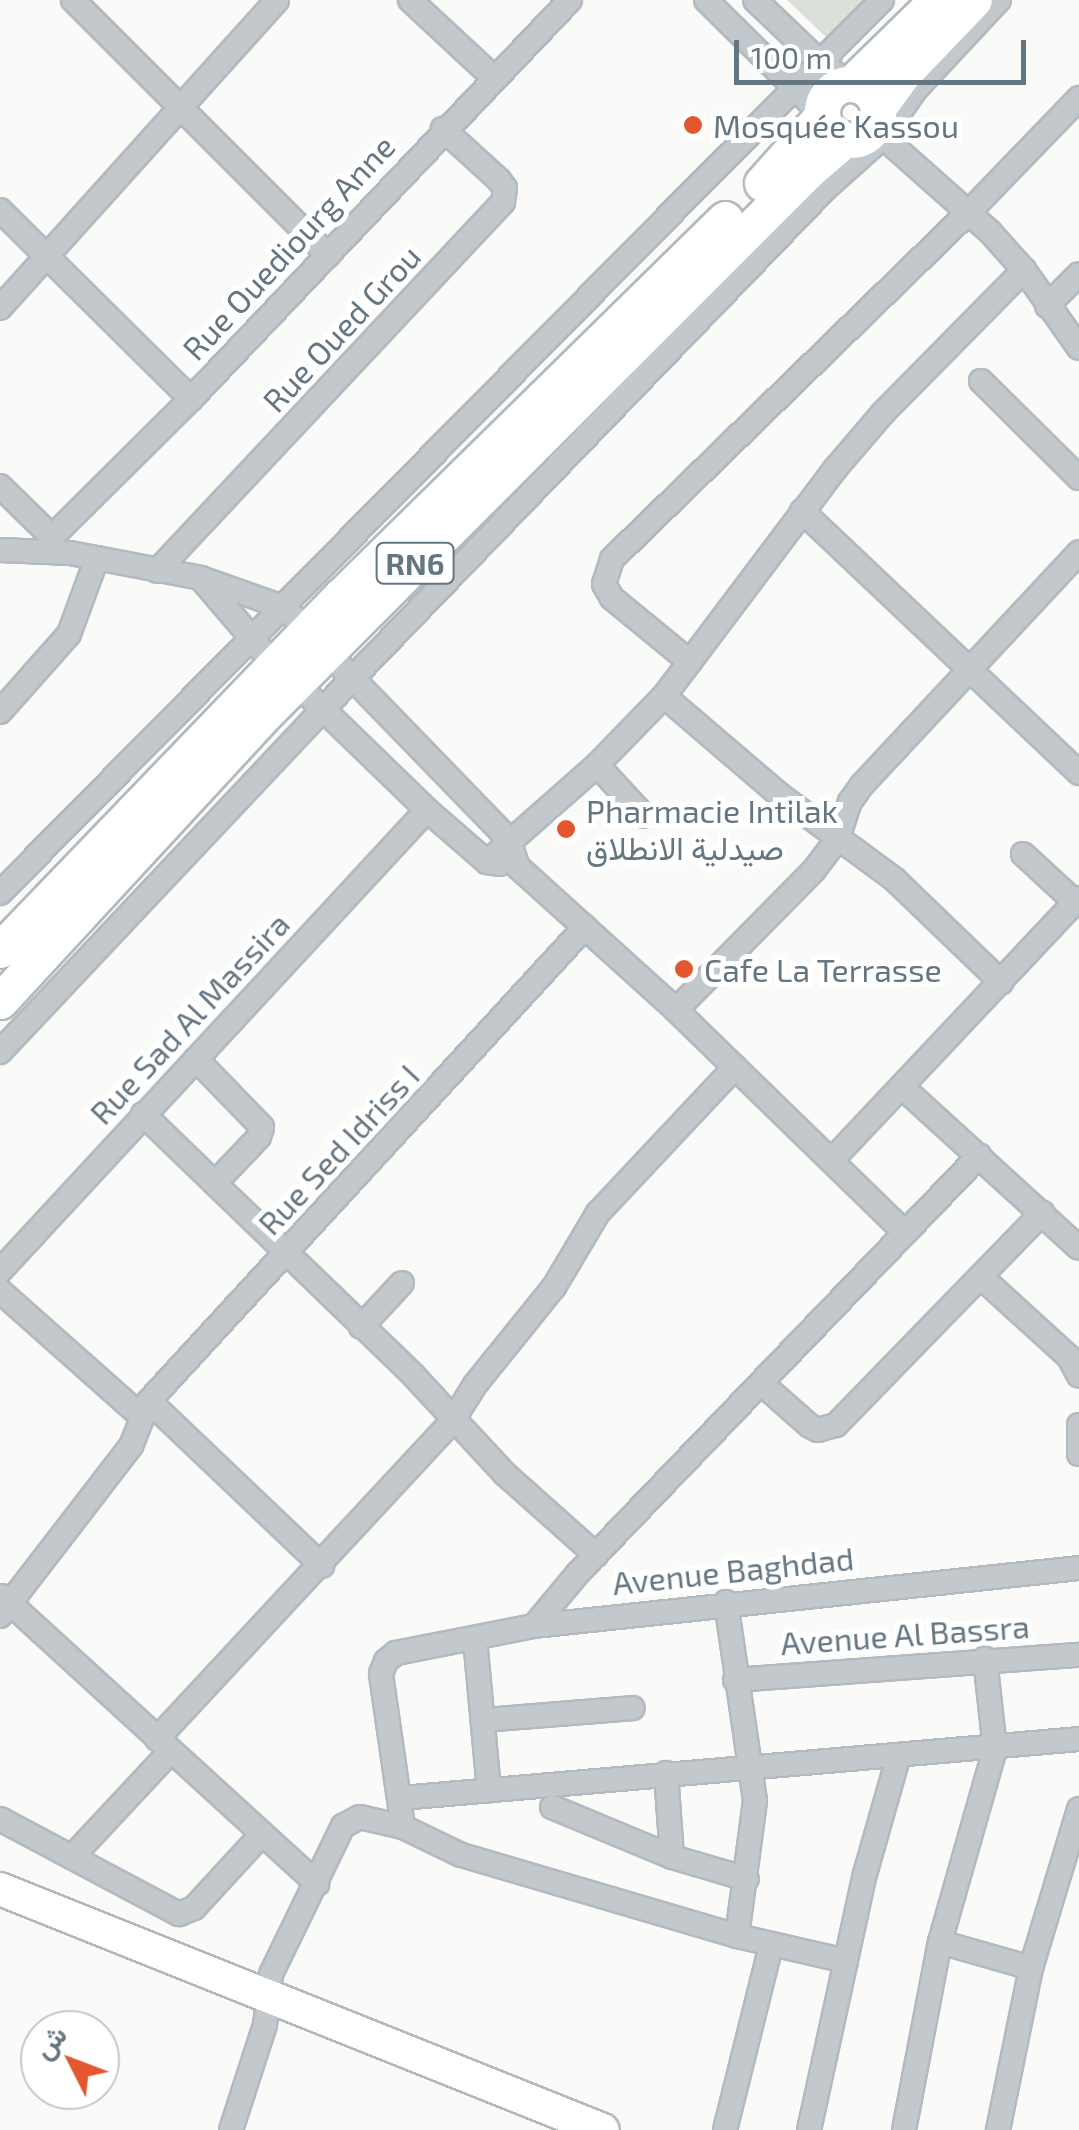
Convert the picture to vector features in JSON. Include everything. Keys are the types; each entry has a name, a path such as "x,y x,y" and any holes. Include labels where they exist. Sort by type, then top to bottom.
{"main road":[{"path":"845,119 869,91 841,77 937,0"},
{"name":"RN6","path":"0,950 808,170 845,119 900,76 974,0"},
{"name":"RN6","path":"0,1000 148,837 286,674"},
{"path":"0,1890 268,1998 545,2120 603,2130"}],"street":[{"path":"73,0 328,255"},
{"path":"0,308 277,0"},
{"path":"410,0 493,77"},
{"name":"Rue Ouediourg Anne","path":"53,544 443,129 570,0"},
{"path":"706,0 845,119 970,211 1024,270 1079,348"},
{"path":"755,0 841,77"},
{"path":"0,1052 323,708 827,186 845,119 841,77 882,0"},
{"path":"0,893 280,606 845,119 914,90 999,0"},
{"path":"690,662 612,598 604,584 612,559 970,211 1079,98"},
{"name":"Rue Oued Grou","path":"157,572 504,202 505,188 499,180 443,129"},
{"path":"0,210 191,399"},
{"path":"487,862 597,764 664,696 802,511 883,413 1024,270"},
{"path":"1048,306 1079,274"},
{"path":"981,381 1079,478"},
{"path":"0,486 53,544"},
{"path":"802,511 1079,773"},
{"path":"0,550 53,544 96,558 201,578 280,606 509,840 518,866 676,1010 904,1232"},
{"path":"676,1010 772,917 838,838 850,802 862,785 972,672 1079,552"},
{"path":"0,712 69,634 96,558"},
{"path":"201,578 248,638 427,810 487,862 518,866"},
{"path":"664,696 780,796 894,879 1001,982"},
{"path":"597,764 644,816"},
{"name":"Rue Sad Al Massira","path":"0,1271 427,810"},
{"path":"832,1160 1077,900 1023,854"},
{"name":"Rue Sed Idriss I","path":"4,1605 132,1446 145,1409 585,927"},
{"path":"196,1058 262,1127 259,1137 215,1183"},
{"path":"72,1857 164,1745 453,1420 474,1386 554,1286 598,1212 735,1068"},
{"path":"902,1086 1079,1248"},
{"path":"144,1114 545,1512 596,1555"},
{"path":"534,1626 596,1555 979,1156"},
{"path":"761,1383 810,1426 818,1430 836,1424 1042,1214"},
{"path":"981,1277 1069,1358 1079,1376"},
{"path":"361,1327 402,1282"},
{"path":"0,1291 145,1409 322,1566"},
{"path":"1079,1426 1079,1454"},
{"name":"Avenue Baghdad","path":"401,1798 381,1674 386,1660 396,1653 534,1626 726,1602 1079,1568"},
{"path":"726,1602 756,1801 737,1936"},
{"path":"4,1605 317,1884"},
{"path":"476,1638 489,1790"},
{"name":"Avenue Al Bassra","path":"735,1680 1079,1654"},
{"path":"904,2130 940,1942 995,1749 985,1659"},
{"path":"484,1720 634,1708"},
{"path":"403,1827 401,1798 1079,1739"},
{"path":"810,2130 846,1961 900,1754"},
{"path":"666,1774 672,1858"},
{"path":"552,1807 672,1858 747,1880"},
{"path":"998,2130 1031,1968 1079,1809"},
{"path":"0,1819 178,1914 194,1908 262,1834"},
{"path":"231,2130 265,2025 272,1974 350,1819 403,1827 462,1855 771,1946 846,1961"},
{"path":"940,1942 1031,1968"},
{"path":"725,2130 771,1946"}],"shaded area":[{"path":"787,0 863,0 826,37"}],"place":[{"name":"Mosquée Kassou","path":"693,125"},
{"name":"Pharmacie Intilak صيدلية الانطلاق","path":"566,829"},
{"name":"Cafe La Terrasse","path":"684,969"}]}
